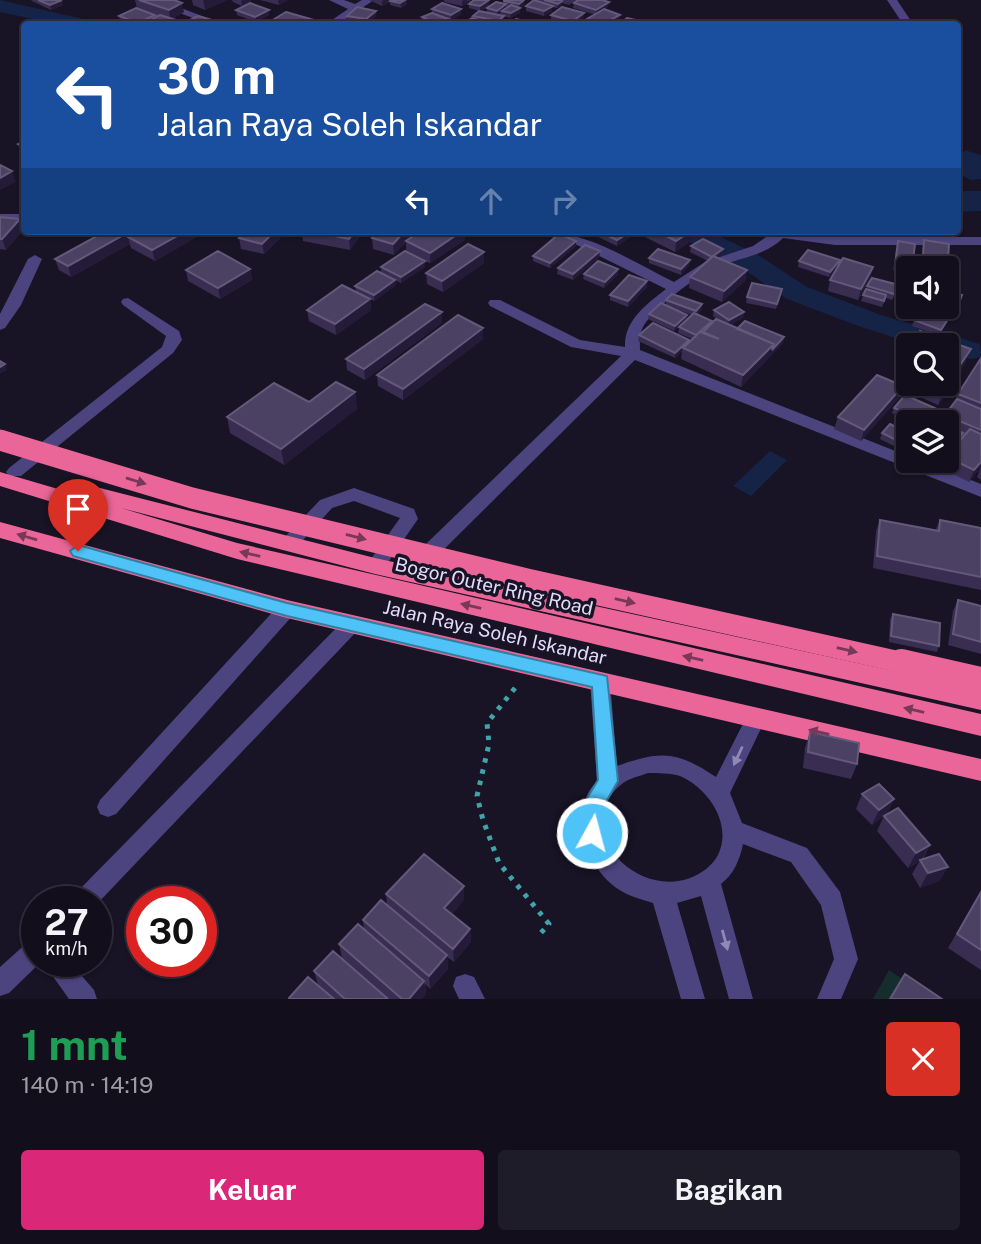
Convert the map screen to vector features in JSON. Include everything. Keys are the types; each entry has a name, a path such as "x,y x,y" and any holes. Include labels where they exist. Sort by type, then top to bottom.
{"highway":[{"name":"Bogor Outer Ring Road","path":"0,440 206,501 527,579 981,680"},
{"name":"Jalan Raya Soleh Iskandar","path":"5,472 374,566 981,700"},
{"name":"Bogor Outer Ring Road","path":"5,472 237,551 981,725"},
{"name":"Jalan Raya Soleh Iskandar","path":"0,530 287,609 981,770"}],"street":[{"path":"150,0 210,21"},
{"path":"334,0 356,8"},
{"path":"336,21 369,0"},
{"path":"892,0 906,21"},
{"path":"0,218 21,218"},
{"path":"559,235 586,243 675,288"},
{"path":"633,353 631,344 635,327 675,288 710,265 756,252 778,235"},
{"path":"800,235 835,241 981,241"},
{"path":"0,325 15,305 35,259"},
{"path":"5,472 168,350 174,340 174,334 128,302"},
{"path":"495,303 576,344 633,353 833,426 981,491"},
{"path":"409,572 633,353"},
{"path":"288,545 326,504 354,495 408,514 409,519 374,566"},
{"path":"108,807 287,609"},
{"path":"99,886 352,624"},
{"path":"600,681 608,781"},
{"path":"719,794 756,718"},
{"path":"668,764 696,774 719,794 730,811 734,830 733,849 724,867 709,881 679,893 645,890 615,874 596,848 592,833 593,805 608,781 633,766 668,764"},
{"path":"734,830 799,855 831,900 846,959 829,999"},
{"path":"709,881 741,999"},
{"path":"662,893 694,999"},
{"path":"0,984 21,964"},
{"path":"67,977 85,999"}],"path":[{"path":"525,689 513,688 487,723 489,744 477,796 499,863 549,924 539,935"}],"green space":[{"path":"889,970 932,999 873,999"}],"water":[{"path":"965,150 981,155 981,179 971,180 961,175 961,156"},
{"path":"961,191 981,191 981,211 961,212"},
{"path":"770,451 787,460 751,496 733,486"}],"building":[{"path":"38,0 62,0 50,5"},
{"path":"139,0 174,0 182,3 169,10"},
{"path":"474,0 489,0 480,6 469,4"},
{"path":"504,0 524,0 519,4"},
{"path":"534,0 553,6 544,11 526,6"},
{"path":"544,0 560,0 562,1 558,4"},
{"path":"578,0 609,2 596,10 574,3"},
{"path":"496,2 506,4 497,11 487,8"},
{"path":"250,3 269,10 255,17 236,10"},
{"path":"442,3 461,9 451,15 432,9"},
{"path":"511,5 520,8 511,13 502,11"},
{"path":"357,7 376,11 366,19 347,16"},
{"path":"562,7 584,13 573,21 551,15"},
{"path":"136,8 155,15 142,21 119,16"},
{"path":"604,9 620,15 609,21 587,19"},
{"path":"479,11 504,16 498,21 473,16"},
{"path":"286,12 314,20 312,21 271,21"},
{"path":"432,13 448,19 431,21 422,17"},
{"path":"160,15 179,21 148,21"},
{"path":"198,16 212,20 210,21 188,21"},
{"path":"0,165 12,171 0,178"},
{"path":"0,217 20,219 2,239 0,239"},
{"path":"99,235 123,235 68,266 55,259"},
{"path":"132,235 179,235 152,250 128,237"},
{"path":"242,235 271,235 262,244 239,238"},
{"path":"329,235 352,235 349,239"},
{"path":"375,235 401,235 393,244 372,238"},
{"path":"415,235 456,235 430,253 406,241"},
{"path":"558,235 576,241 550,263 533,256"},
{"path":"606,235 625,235 617,240"},
{"path":"665,235 685,235 676,241"},
{"path":"703,239 723,249 712,257 691,246"},
{"path":"924,240 949,244 948,256 923,256"},
{"path":"898,241 915,244 914,256 896,256"},
{"path":"468,244 484,252 442,281 426,273"},
{"path":"585,245 600,251 573,274 558,268"},
{"path":"658,249 690,260 681,269 649,258"},
{"path":"808,250 840,260 830,272 799,261"},
{"path":"218,251 250,269 218,288 186,270"},
{"path":"405,251 425,261 401,277 381,267"},
{"path":"713,256 747,270 724,291 690,277"},
{"path":"843,258 873,267 861,289 830,280"},
{"path":"598,261 618,269 605,282 584,274"},
{"path":"377,271 395,280 374,295 355,286"},
{"path":"629,275 647,281 628,301 610,295"},
{"path":"872,278 896,284 896,290 894,294 867,286"},
{"path":"752,283 782,289 777,304 747,297"},
{"path":"342,285 370,299 335,324 307,310"},
{"path":"866,289 886,295 884,301 863,295"},
{"path":"672,294 702,304 696,311 666,300"},
{"path":"729,302 744,312 729,320 714,310"},
{"path":"661,303 687,315 675,326 649,314"},
{"path":"425,304 442,312 364,369 346,359"},
{"path":"694,313 712,321 696,335 679,327"},
{"path":"458,315 483,328 403,389 377,375"},
{"path":"716,319 774,344 743,375 683,348 700,332 719,339 703,332"},
{"path":"915,319 948,319 941,330"},
{"path":"745,321 784,337 772,350 774,344 737,329"},
{"path":"653,323 689,340 675,353 639,335"},
{"path":"959,345 971,349 959,367"},
{"path":"981,358 981,403 959,392"},
{"path":"877,375 896,383 896,394 864,430 838,417"},
{"path":"336,382 355,392 281,449 227,417 274,383 309,402"},
{"path":"907,396 939,410 898,410 894,408"},
{"path":"957,399 981,409 981,430 959,421 959,410 949,410"},
{"path":"890,424 896,427 896,440 882,433"},
{"path":"970,429 981,434 981,462 974,470 959,463 959,441"},
{"path":"880,520 939,531 940,520 981,528 981,577 877,556"},
{"path":"958,600 981,606 981,642 953,634"},
{"path":"893,614 940,623 939,646 891,636"},
{"path":"810,732 859,743 857,764 808,752"},
{"path":"879,784 894,799 879,810 862,794"},
{"path":"898,808 930,845 916,853 884,816"},
{"path":"424,854 464,886 444,908 470,929 453,949 386,894"},
{"path":"939,854 948,867 928,873 920,860"},
{"path":"981,892 981,950 957,934"},
{"path":"381,900 447,955 429,976 363,920"},
{"path":"358,924 424,981 409,999 402,999 339,944"},
{"path":"333,951 388,999 345,999 314,971"},
{"path":"905,974 942,999 890,999"},
{"path":"308,977 334,999 290,999"}],"waterway":[{"path":"0,6 68,21"},
{"path":"697,235 749,261 797,293 871,321 970,351"},
{"path":"970,351 981,354"}],"route":[{"path":"78,551 287,609 600,681 608,781 593,805 592,833"}]}
